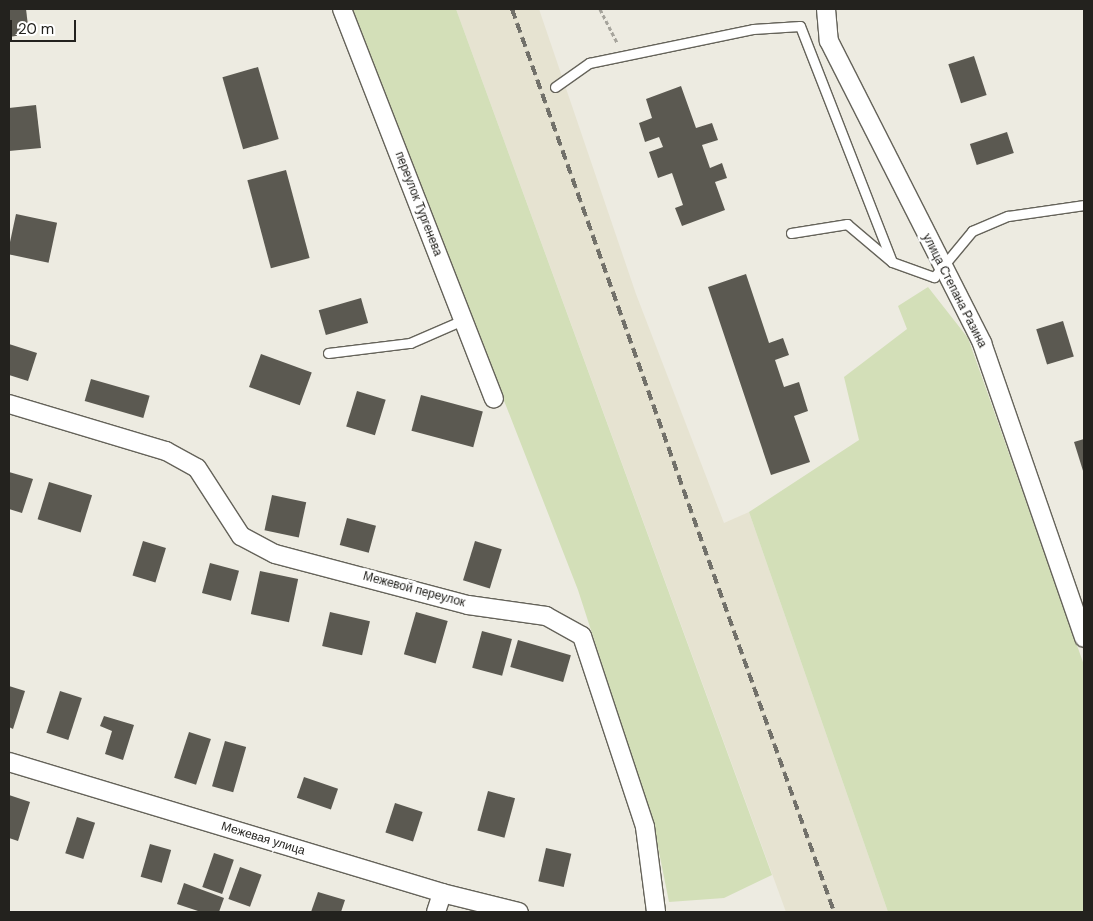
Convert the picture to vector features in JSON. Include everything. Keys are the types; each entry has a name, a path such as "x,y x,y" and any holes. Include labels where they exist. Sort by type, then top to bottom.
{"street":[{"name":"переулок Тургенева","path":"342,9 494,398"},
{"name":"улица Степана Разина","path":"826,9 830,41 943,270 982,343 1084,638"},
{"name":"Межевой переулок","path":"9,404 166,451 197,468 241,536 275,554 468,605 546,616 582,636 645,827 656,912"},
{"name":"Межевая улица","path":"9,762 442,893 519,912"},
{"path":"436,912 442,893"}],"lane":[{"path":"555,87 589,63 625,54 753,29 800,26 892,262"},
{"path":"792,233 848,224 892,262 934,277 943,270 972,231 1008,216 1084,205"},
{"path":"328,353 410,343 463,320"}],"path":[{"path":"600,9 625,54"}],"shaded area":[{"path":"456,9 539,9 636,294 724,523 749,512 888,912 786,912"}],"green space":[{"path":"351,9 456,9 772,875 724,898 669,902 653,822 578,590"},
{"path":"928,287 968,338 1084,665 1084,912 888,912 749,512 859,440 844,377 907,329 898,306"}],"building":[{"path":"9,9 26,9 29,34 9,37"},
{"path":"974,56 987,95 961,103 948,64"},
{"path":"258,67 279,139 243,149 222,77"},
{"path":"681,86 696,128 712,123 718,140 702,145 710,168 722,163 727,178 715,182 725,210 682,226 675,208 683,205 672,173 658,178 649,152 663,147 659,137 645,142 639,123 652,118 646,99"},
{"path":"36,105 41,148 9,151 9,108"},
{"path":"1007,132 1014,153 977,165 970,144"},
{"path":"286,170 310,258 271,268 247,180"},
{"path":"16,214 57,223 49,263 9,254"},
{"path":"746,274 769,343 783,338 789,355 775,360 784,387 799,382 808,411 794,416 810,462 771,475 708,287"},
{"path":"361,298 368,323 326,335 319,310"},
{"path":"1063,321 1074,356 1047,365 1036,329"},
{"path":"9,344 37,353 28,381 9,375"},
{"path":"261,354 312,372 300,405 249,387"},
{"path":"91,379 150,396 143,418 85,401"},
{"path":"357,391 386,400 375,435 346,426"},
{"path":"421,395 483,412 473,447 411,431"},
{"path":"1084,439 1084,474 1074,442"},
{"path":"9,472 33,479 22,513 9,509"},
{"path":"49,482 92,495 81,532 38,519"},
{"path":"272,495 306,502 299,537 265,530"},
{"path":"347,518 376,526 369,553 340,545"},
{"path":"143,541 166,548 155,582 132,575"},
{"path":"475,541 502,549 490,588 463,580"},
{"path":"210,563 239,571 231,601 202,593"},
{"path":"260,571 298,579 289,622 251,614"},
{"path":"330,612 370,621 362,655 322,646"},
{"path":"416,612 448,621 436,663 404,654"},
{"path":"482,631 512,639 502,676 472,668"},
{"path":"518,640 571,655 563,682 510,667"},
{"path":"9,686 25,691 13,729 9,727"},
{"path":"60,691 82,698 68,740 46,733"},
{"path":"104,716 134,725 123,760 105,754 112,731 100,726"},
{"path":"189,732 211,739 196,785 174,778"},
{"path":"225,741 246,747 233,792 212,786"},
{"path":"304,777 338,789 331,810 297,798"},
{"path":"488,791 515,798 504,838 477,831"},
{"path":"9,795 30,802 18,841 9,838"},
{"path":"395,803 423,812 413,841 385,832"},
{"path":"77,817 95,823 83,859 65,853"},
{"path":"150,844 171,850 162,883 141,877"},
{"path":"546,848 571,854 564,887 538,881"},
{"path":"214,853 234,860 222,894 202,887"},
{"path":"240,867 262,875 250,907 228,899"},
{"path":"184,883 224,898 219,912 201,912 177,904"},
{"path":"318,892 345,900 341,912 311,912"}],"railway":[{"path":"512,9 834,912"}]}
